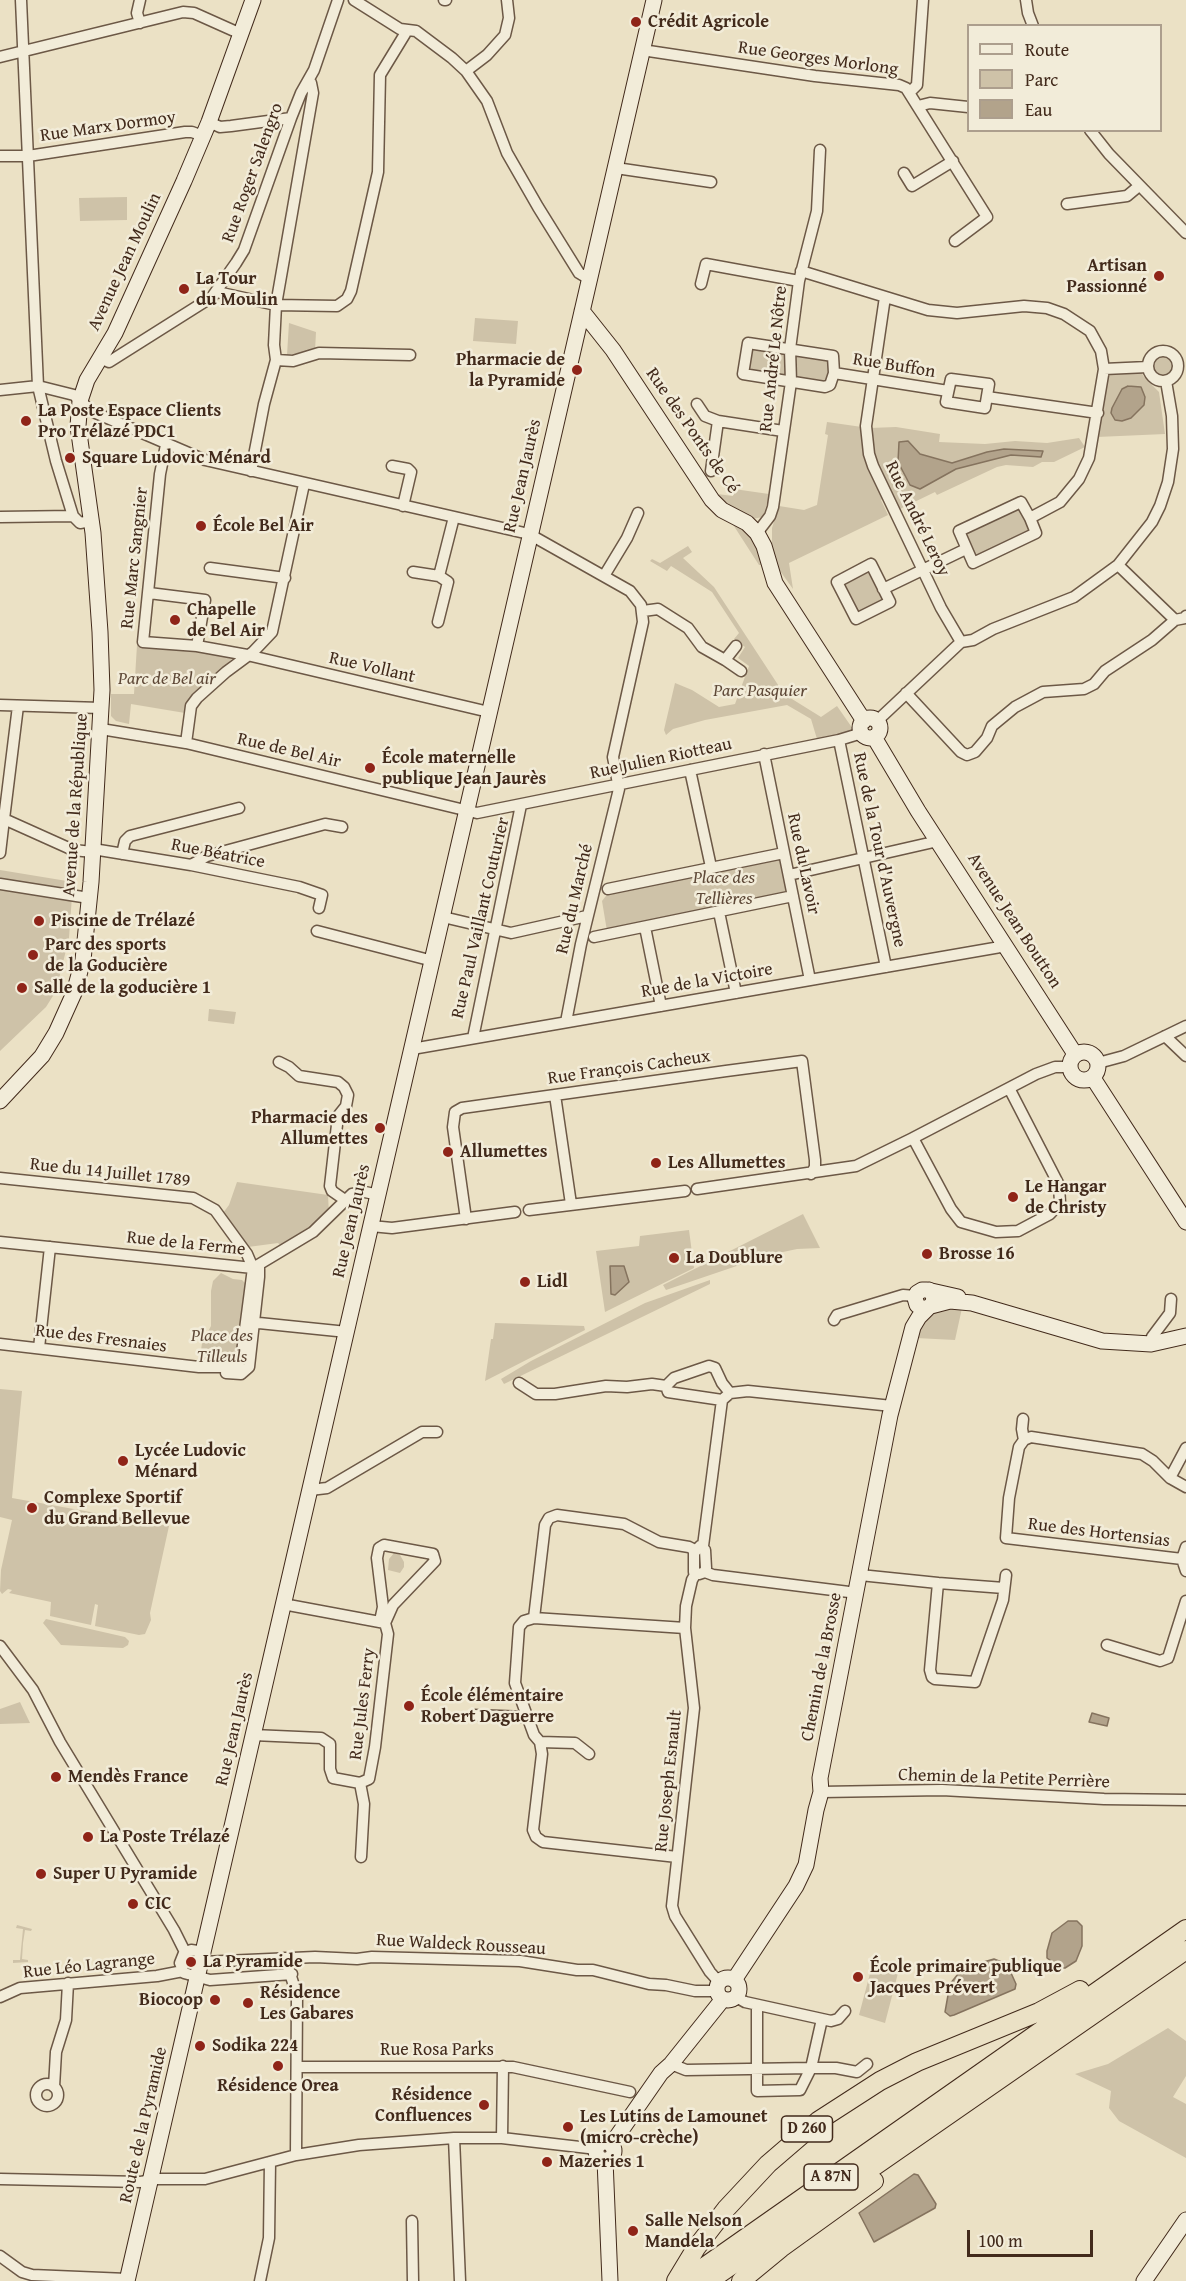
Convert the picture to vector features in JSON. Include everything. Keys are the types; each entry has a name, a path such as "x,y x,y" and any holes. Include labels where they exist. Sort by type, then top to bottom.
{"highway":[{"name":"A 87N","path":"684,2281 1186,1929"},
{"name":"A 87N","path":"709,2281 1186,1950"},
{"name":"D 260","path":"676,2281 696,2248 726,2209 768,2164 844,2102 917,2062 1040,2012 1088,1986 1116,1977"},
{"path":"741,2281 782,2247 927,2142 952,2112"}],"street":[{"path":"21,0 38,386 56,460 73,516 80,523 91,521"},
{"path":"140,0 137,13 140,23"},
{"name":"Avenue Jean Moulin","path":"80,402 87,380 115,333 242,34 253,0"},
{"name":"Rue Roger Salengro","path":"100,358 109,362 217,292 244,250 291,118 314,70 338,0"},
{"path":"354,0 400,29 416,31 466,71 487,101 507,153 538,207 579,273 589,279"},
{"path":"466,71 487,55 505,34 509,18 507,0"},
{"name":"Rue Jean Jaurès","path":"200,1967 654,0"},
{"path":"910,92 916,85 923,0"},
{"path":"1026,0 1032,24"},
{"path":"0,57 183,12 194,13 242,34"},
{"path":"217,292 276,305 337,306 343,304 347,299 351,291 378,172 380,75 405,34 405,30"},
{"name":"Rue Georges Morlong","path":"642,50 815,76 899,85 910,92 987,217 955,241"},
{"path":"251,471 264,404 276,360 273,345 276,305 313,93 311,83 308,81"},
{"path":"918,106 930,103 967,107"},
{"name":"Rue Marx Dormoy","path":"0,156 28,156 291,118"},
{"path":"1092,132 1139,186 1186,233"},
{"name":"Rue André Le Nôtre","path":"757,533 770,516 773,507 790,382 790,349 800,276 817,211 820,150"},
{"path":"904,172 912,186 952,161"},
{"path":"616,168 711,182"},
{"path":"1067,204 1127,196 1139,186"},
{"path":"701,284 706,264 800,276 885,297 910,306 942,312 957,313 1024,306 1047,308 1078,321 1090,331 1101,351 1104,369 1089,458 1079,479 1060,502 1030,518"},
{"name":"Rue André Leroy","path":"885,297 866,426 869,454 941,608 961,642"},
{"name":"Rue des Ponts de Cé","path":"582,311 589,317 626,369 712,500 722,510 747,523 757,533"},
{"name":"Rue Buffon","path":"748,343 833,356 834,373 830,385 825,387 743,374 748,343"},
{"path":"1163,351 1173,354 1178,362 1178,372 1171,380 1156,380 1148,367 1150,358 1163,351"},
{"path":"276,360 293,361 319,353 410,355"},
{"path":"1104,369 1148,367"},
{"name":"Rue Buffon","path":"834,373 948,391"},
{"name":"Rue Buffon","path":"951,379 989,384 987,397 985,408 946,402 951,379"},
{"path":"757,533 764,546 775,583 869,728 961,642 974,640 993,629 1074,597 1118,565 1152,522 1168,482 1173,449 1172,416 1166,381"},
{"path":"0,390 38,386 74,395 91,411 204,460 529,534 630,591 641,604 643,622 613,757 618,785"},
{"name":"Rue Buffon","path":"987,397 1098,412"},
{"name":"Avenue de la République","path":"0,1101 42,1056 66,1013 83,960 93,850 101,708 100,632 91,521 78,426 80,402"},
{"path":"697,404 705,416 718,421 783,430"},
{"path":"711,471 718,421"},
{"name":"Rue Marc Sangnier","path":"166,445 160,474 143,642 197,646 247,655"},
{"path":"392,466 408,469 411,472 403,506"},
{"path":"186,743 191,706 204,691 253,652 272,632 304,484"},
{"path":"1021,502 1036,533 973,562 966,549 959,531 1021,502"},
{"path":"604,576 627,538 638,513"},
{"path":"0,517 73,516"},
{"path":"439,576 454,517"},
{"path":"883,589 966,549"},
{"path":"871,564 883,589 890,602 856,619 837,582 871,564"},
{"path":"1118,565 1175,620"},
{"path":"210,568 285,578"},
{"path":"413,572 439,576 448,582 438,622"},
{"path":"149,593 205,600 197,646"},
{"path":"643,611 657,609 688,628 702,647 741,671"},
{"path":"906,693 961,752 967,755 975,752 987,738 992,726 1015,707 1043,693 1084,689 1094,684 1106,671 1152,640 1175,620 1186,616"},
{"path":"725,660 735,646"},
{"name":"Rue Vollant","path":"247,655 489,712"},
{"path":"0,705 101,708"},
{"path":"0,853 18,706"},
{"name":"Rue Julien Riotteau","path":"468,810 477,813 839,740 869,728"},
{"name":"Avenue Jean Boutton","path":"869,728 918,811 1006,946 1072,1060"},
{"name":"Rue de Bel Air","path":"101,729 186,743 468,810"},
{"name":"Rue de la Tour d'Auvergne","path":"839,740 886,967"},
{"name":"Rue du Lavoir","path":"764,754 810,980"},
{"path":"690,770 711,867"},
{"name":"Rue du Marché","path":"566,1022 587,916 618,785"},
{"name":"Rue Paul Vaillant Couturier","path":"472,1038 521,804"},
{"path":"122,854 125,841 130,836 239,808"},
{"name":"Rue Béatrice","path":"4,819 73,850 122,854 299,886 322,895 319,908"},
{"path":"191,865 207,856 325,824 342,827"},
{"path":"789,874 938,841"},
{"path":"608,889 784,853"},
{"path":"0,884 89,898"},
{"path":"594,937 793,896"},
{"path":"719,912 736,993"},
{"path":"443,917 511,933 587,916"},
{"path":"645,927 661,1006"},
{"path":"317,931 433,961"},
{"name":"Rue de la Victoire","path":"412,1049 1006,946"},
{"path":"1072,1060 1072,1074 1078,1079 1085,1080 1095,1070 1186,1026"},
{"path":"1165,1036 1186,1056"},
{"path":"697,1189 856,1166 1009,1088 1072,1060 1082,1051 1095,1056 1095,1070 1186,1222"},
{"name":"Rue François Cacheux","path":"466,1219 453,1127 455,1112 462,1108 802,1061 815,1160 815,1167 811,1174"},
{"path":"279,1062 290,1067 299,1076 338,1082 344,1087 348,1095 346,1106 338,1116 330,1186 332,1191 345,1200 358,1192 379,1195"},
{"path":"913,1138 951,1209 961,1222 996,1232 1018,1231 1050,1214 1060,1203 1059,1185 1009,1088"},
{"path":"555,1095 571,1204"},
{"name":"Rue du 14 Juillet 1789","path":"0,1178 193,1198 215,1210 256,1266"},
{"path":"529,1210 685,1191"},
{"name":"Rue de la Ferme","path":"0,1242 256,1266 313,1232 345,1200"},
{"path":"371,1226 392,1228 515,1212"},
{"path":"39,1348 50,1247"},
{"path":"256,1266 250,1322 347,1332"},
{"path":"834,1320 837,1315 903,1295 920,1295 960,1298 1102,1341 1150,1344 1186,1336"},
{"path":"920,1295 934,1298 929,1307"},
{"name":"Chemin de la Brosse","path":"907,1345 911,1305 920,1295"},
{"path":"1150,1344 1152,1337 1170,1313 1171,1299"},
{"path":"929,1307 954,1301 972,1303"},
{"name":"Chemin de la Brosse","path":"604,2151 726,1990 796,1886 806,1865 821,1792 820,1779 892,1406 915,1322 929,1307"},
{"name":"Rue des Fresnaies","path":"0,1344 199,1367 236,1374 246,1372 250,1364 250,1322"},
{"path":"519,1383 536,1394 555,1394 606,1386 666,1386 674,1378 709,1366 715,1368 726,1397 699,1548 659,1542 634,1527 624,1524 557,1515 549,1518 545,1525 534,1618"},
{"path":"666,1386 668,1392 726,1397 748,1391 892,1406"},
{"name":"Rue des Hortensias","path":"1023,1419 1024,1440 1020,1447 1009,1498 1006,1538 1182,1559"},
{"path":"310,1490 327,1488 422,1432 437,1432"},
{"path":"1024,1440 1031,1437 1142,1454 1153,1461 1170,1478 1186,1487"},
{"path":"1170,1478 1186,1448"},
{"name":"Rue Jules Ferry","path":"253,1735 321,1738 330,1744 330,1770 333,1778 360,1783 369,1779 388,1634 383,1622 377,1558 379,1548 384,1545 433,1554 435,1561 393,1605 383,1622"},
{"name":"Rue des Hortensias","path":"1186,1547 1182,1559 1186,1571"},
{"name":"Rue Joseph Esnault","path":"699,1548 694,1569 701,1573 692,1580 686,1606 685,1628 694,1708 672,1906 675,1916 710,1972 726,1990"},
{"path":"701,1573 856,1593"},
{"path":"860,1575 1004,1588"},
{"path":"938,1583 930,1670 932,1677 975,1682 1003,1600 1006,1575"},
{"path":"1107,1645 1160,1661 1168,1658 1186,1601"},
{"path":"283,1604 383,1622"},
{"path":"676,1857 543,1842 533,1830 542,1754 540,1742 534,1735 514,1683 519,1627 524,1621 534,1618 685,1628"},
{"path":"0,1646 33,1690 69,1757 185,1952"},
{"path":"473,1715 527,1718"},
{"path":"540,1742 575,1743 589,1754"},
{"path":"360,1783 364,1804 361,1857"},
{"name":"Chemin de la Petite Perrière","path":"821,1792 942,1790 1104,1799 1186,1800"},
{"path":"200,1967 183,1971 180,1960 185,1952 191,1950 210,1980 292,1974"},
{"name":"Rue Waldeck Rousseau","path":"200,1967 285,1958 409,1957 520,1961 577,1970 593,1970 638,1982 695,1991 726,1990 745,2002 822,2019"},
{"path":"285,1958 297,1995 296,2155"},
{"name":"Route de la Pyramide","path":"127,2280 200,1967"},
{"name":"Rue Léo Lagrange","path":"0,1997 20,1988 157,1976 183,1971"},
{"path":"54,2087 56,2052 67,2014 68,1983"},
{"path":"757,2005 758,2091 800,2090 811,2068 822,2019 831,2021 838,2019 845,2011"},
{"path":"671,2064 686,2070 811,2068 857,2072 867,2064"},
{"path":"503,2066 630,2092"},
{"name":"Rue Rosa Parks","path":"298,2067 503,2066 502,2138"},
{"path":"0,2179 205,2179 296,2155 359,2145 454,2138 502,2138 604,2151 610,2281"},
{"path":"454,2138 460,2281"},
{"path":"260,2281 269,2238 270,2162"},
{"path":"1144,2281 1186,2220"},
{"path":"412,2221 413,2281"},
{"path":"0,2256 21,2276 127,2280"}],"green space":[{"path":"127,197 127,220 80,221 79,198"},
{"path":"475,318 518,321 516,344 473,341"},
{"path":"289,323 316,332 315,351 287,355"},
{"path":"751,347 785,352 785,375 781,378 748,372"},
{"path":"796,353 829,358 829,374 825,382 821,384 821,380 799,377 798,380 796,379"},
{"path":"1163,356 1171,359 1174,367 1171,375 1163,378 1155,375 1152,367 1155,359"},
{"path":"1140,370 1159,392 1165,434 1097,437 1106,375 1111,371"},
{"path":"827,422 862,427 884,498 881,500 888,515 789,563 793,589 778,568 772,549 772,528 779,506 804,510 817,505 828,435 825,434"},
{"path":"896,427 940,434 939,442 1047,443 1079,438 1085,447 1054,462 1042,462 1033,467 1006,465 997,467 937,495 935,492 900,509 880,468 873,449 870,428"},
{"path":"734,489 769,494 769,503 767,503 763,517 752,519 727,506 717,494 733,496"},
{"path":"1019,508 1031,531 976,558 964,535 970,529 972,532 1013,512 1012,509"},
{"path":"732,523 750,531 764,565 759,565"},
{"name":"Parc Pasquier","path":"688,546 692,552 683,558 714,587 784,694 821,717 837,706 853,729 850,732 817,739 811,719 787,705 705,720 673,729 666,735 664,730 675,683 692,690 719,707 735,704 749,666 738,658 745,647 734,639 739,633 712,592 671,566 667,571 650,561 652,559 660,563"},
{"path":"863,571 870,571 884,601 859,611 860,614 857,614 842,583 864,574"},
{"name":"Parc de Bel air","path":"137,645 235,656 190,697 185,713 131,704 129,724 116,721 111,716 111,694 134,694"},
{"name":"Place des Tellières","path":"781,857 788,894 607,931 602,901 609,892"},
{"name":"Parc des sports de la Goducière","path":"0,870 73,882 69,938 56,991 46,1007 0,1051"},
{"path":"209,1009 236,1012 234,1024 208,1021"},
{"path":"237,1182 328,1195 329,1214 312,1230 282,1247 278,1243 248,1247 223,1213 229,1205"},
{"path":"803,1214 820,1248 797,1249 769,1255 666,1290 663,1285"},
{"path":"689,1230 694,1268 605,1312 596,1251 639,1246 640,1236"},
{"name":"Place des Tilleuls","path":"221,1273 233,1279 242,1280 247,1285 238,1362 202,1362 200,1358 202,1343 211,1326 213,1281"},
{"path":"710,1280 710,1284 504,1384 501,1379 531,1361 645,1303"},
{"path":"943,1308 962,1308 955,1340 916,1338 917,1332 928,1316"},
{"path":"495,1323 584,1326 585,1330 485,1381"},
{"name":"Complexe Sportif du Grand Bellevue","path":"0,1389 22,1391 12,1498 169,1526 150,1613 151,1620 145,1634 139,1635 95,1626 98,1605 95,1604 91,1625 50,1616 51,1602 9,1593 12,1590 8,1589 2,1594 0,1591 1,1570 12,1520 0,1517"},
{"path":"394,1553 400,1555 404,1562 400,1573 388,1570 389,1559"},
{"path":"46,1619 125,1637 129,1641 128,1645 123,1648 61,1645 43,1623"},
{"path":"20,1702 30,1723 0,1724 0,1709"},
{"path":"17,1925 32,1929 31,1931 25,1930 23,1943 22,1959 28,1962 13,1963 13,1960 20,1960 23,1929 16,1928"},
{"path":"872,1966 898,1973 885,2023 859,2015"},
{"path":"1168,2028 1186,2041 1186,2076 1173,2097 1186,2104 1186,2158 1119,2121 1109,2108 1111,2091 1075,2074 1108,2064"}],"water":[{"path":"1128,386 1141,387 1145,397 1144,405 1131,418 1122,421 1115,420 1111,413 1112,408 1122,389"},
{"path":"908,441 920,454 952,463 1004,449 1043,451 1041,457 1011,455 956,469 920,489 910,485 898,462 899,442"},
{"path":"610,1266 624,1266 629,1282 615,1295 611,1294"},
{"path":"1092,1713 1109,1718 1107,1726 1089,1722"},
{"path":"1068,1921 1077,1921 1082,1926 1082,1946 1076,1961 1061,1968 1047,1958 1047,1951 1052,1933"},
{"path":"994,1959 1004,1963 1011,1973 1016,1984 1015,1989 954,2015 950,2016 945,2012 950,1984 958,1974 973,1965"},
{"path":"914,2174 918,2175 936,2204 935,2208 874,2242 859,2213"}],"place":[{"name":"Crédit Agricole","path":"636,22"},
{"name":"Artisan Passionné","path":"1159,276"},
{"name":"La Tour du Moulin","path":"184,289"},
{"name":"Pharmacie de la Pyramide","path":"577,370"},
{"name":"La Poste Espace Clients Pro Trélazé PDC1","path":"26,421"},
{"name":"Square Ludovic Ménard","path":"70,458"},
{"name":"École Bel Air","path":"201,526"},
{"name":"Chapelle de Bel Air","path":"175,620"},
{"name":"École maternelle publique Jean Jaurès","path":"370,768"},
{"name":"Piscine de Trélazé","path":"39,921"},
{"name":"Parc des sports de la Goducière","path":"33,955"},
{"name":"Salle de la goducière 1","path":"22,988"},
{"name":"Pharmacie des Allumettes","path":"380,1128"},
{"name":"Allumettes","path":"448,1152"},
{"name":"Les Allumettes","path":"656,1163"},
{"name":"Le Hangar de Christy","path":"1013,1197"},
{"name":"Brosse 16","path":"927,1254"},
{"name":"La Doublure","path":"674,1258"},
{"name":"Lidl","path":"525,1282"},
{"name":"Lycée Ludovic Ménard","path":"123,1461"},
{"name":"Complexe Sportif du Grand Bellevue","path":"32,1508"},
{"name":"École élémentaire Robert Daguerre","path":"409,1706"},
{"name":"Mendès France","path":"56,1777"},
{"name":"La Poste Trélazé","path":"88,1837"},
{"name":"Super U Pyramide","path":"41,1874"},
{"name":"CIC","path":"133,1904"},
{"name":"La Pyramide","path":"191,1962"},
{"name":"École primaire publique Jacques Prévert","path":"858,1977"},
{"name":"Biocoop","path":"215,2000"},
{"name":"Résidence Les Gabares","path":"248,2003"},
{"name":"Sodika 224","path":"200,2046"},
{"name":"Résidence Orea","path":"278,2066"},
{"name":"Résidence Confluences","path":"484,2105"},
{"name":"Les Lutins de Lamounet (micro-crèche)","path":"568,2127"},
{"name":"Mazeries 1","path":"547,2162"},
{"name":"Salle Nelson Mandela","path":"633,2231"}]}
